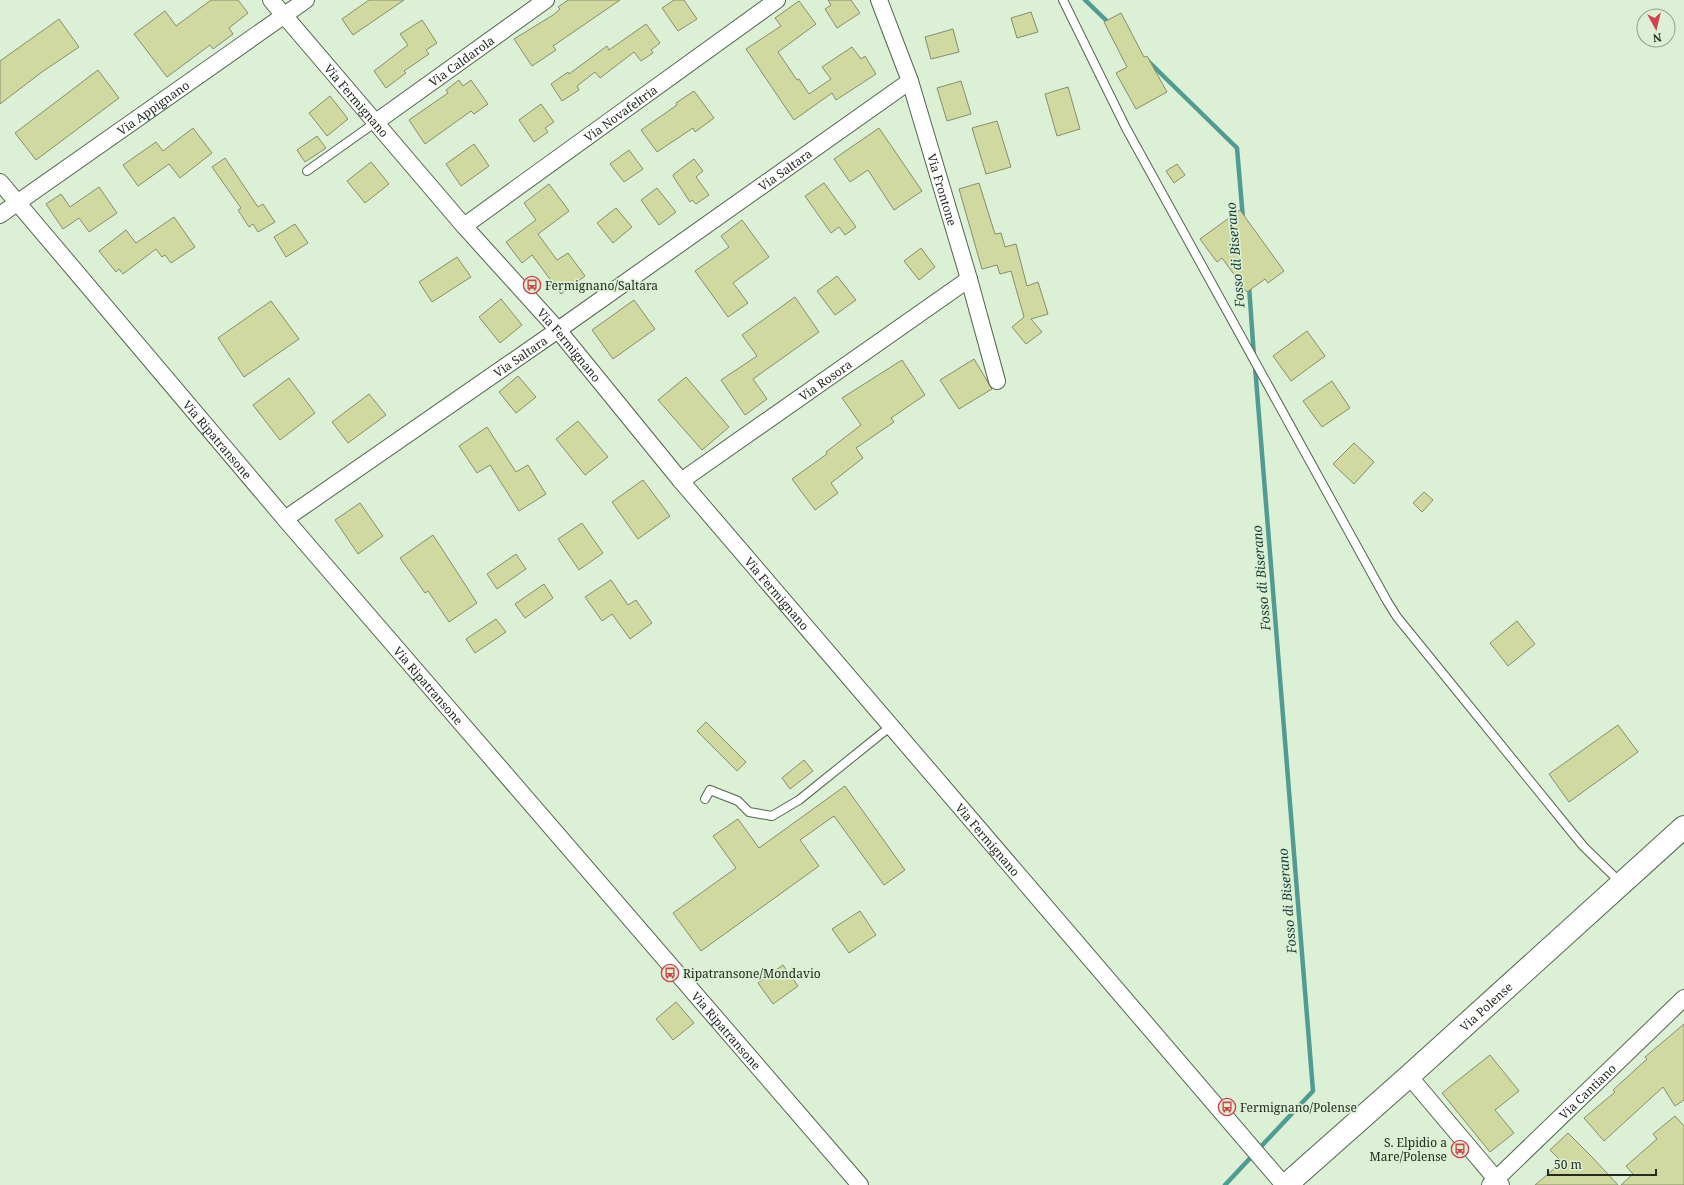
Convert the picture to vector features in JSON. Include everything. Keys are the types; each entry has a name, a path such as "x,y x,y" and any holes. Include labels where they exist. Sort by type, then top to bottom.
{"main road":[{"name":"Via Polense","path":"1285,1185 1409,1076 1684,827"}],"street":[{"name":"Via Fermignano","path":"271,0 464,226 558,330 681,482 1285,1185"},
{"name":"Via Appignano","path":"0,215 306,0"},
{"name":"Via Caldarola","path":"376,122 546,0"},
{"name":"Via Novafeltria","path":"464,226 776,0"},
{"name":"Via Frontone","path":"879,0 910,81 969,279 997,381"},
{"name":"Via Saltara","path":"285,518 558,330 910,81"},
{"name":"Via Ripatransone","path":"0,182 285,518 860,1185"},
{"name":"Via Rosora","path":"681,482 969,279"},
{"name":"Via Cantiano","path":"1495,1183 1684,998"},
{"path":"1409,1076 1495,1183"}],"lane":[{"path":"1063,0 1126,128 1397,618 1584,847 1622,884"},
{"path":"307,171 376,122"},
{"path":"705,799 710,790 738,801 749,812 772,816 800,800 891,726"}],"building":[{"path":"211,0 238,0 248,13 229,28 233,34 213,49 210,45 167,77 134,34 165,11 176,26"},
{"path":"369,0 404,0 353,35 342,19"},
{"path":"568,0 620,0 553,46 556,50 532,66 514,39 553,15 560,9 558,7"},
{"path":"674,0 684,0 697,19 678,31 662,8"},
{"path":"828,0 851,0 860,13 837,28 825,9 831,5"},
{"path":"799,1 816,24 778,52 797,80 799,79 809,94 831,79 822,67 852,47 861,59 865,56 876,74 836,100 832,93 794,120 746,49 781,26 775,18"},
{"path":"1031,12 1038,32 1017,38 1011,18"},
{"path":"1121,13 1144,57 1147,56 1167,92 1136,109 1116,73 1127,67 1104,22"},
{"path":"59,19 79,47 42,72 0,104 0,61"},
{"path":"422,20 437,43 426,50 429,54 404,71 406,73 386,88 374,71 408,45 400,34"},
{"path":"646,24 660,43 651,50 653,53 641,61 634,52 600,78 595,72 577,86 579,90 562,101 551,84 568,72 569,74 607,46 609,50"},
{"path":"953,29 959,52 931,59 925,37"},
{"path":"98,70 119,98 36,160 15,133"},
{"path":"459,80 463,86 471,80 488,104 474,114 471,111 425,144 409,120 448,93 446,90"},
{"path":"961,81 971,114 947,121 937,88"},
{"path":"1068,87 1080,129 1057,136 1045,94"},
{"path":"694,91 714,118 695,132 693,128 657,152 641,130 677,105 676,103"},
{"path":"330,96 348,119 327,136 309,113"},
{"path":"541,104 554,122 545,128 548,132 534,142 519,120"},
{"path":"997,121 1011,167 986,174 972,128"},
{"path":"193,128 212,153 180,178 169,164 138,186 123,165 156,142 163,151"},
{"path":"879,128 922,191 894,210 868,170 850,182 834,159"},
{"path":"317,136 326,148 305,162 297,150"},
{"path":"474,144 489,166 461,186 446,164"},
{"path":"629,150 643,169 624,182 610,164"},
{"path":"225,158 258,207 263,204 275,222 258,232 253,224 249,227 238,210 241,208 212,167"},
{"path":"694,159 703,171 696,177 709,195 696,204 692,200 690,202 673,176"},
{"path":"371,162 389,184 365,203 347,181"},
{"path":"1177,164 1185,175 1174,183 1166,171"},
{"path":"824,183 856,227 845,235 839,227 831,233 805,196"},
{"path":"979,183 995,234 1001,233 1005,247 1016,244 1027,286 1038,282 1048,314 1031,319 1042,332 1026,344 1012,327 1024,317 1011,271 1000,274 997,265 982,269 959,189"},
{"path":"549,184 569,211 538,234 557,260 568,253 585,276 561,294 532,255 522,263 506,242 536,220 524,203"},
{"path":"99,187 117,213 89,232 79,218 63,229 46,204 61,194 70,207"},
{"path":"657,188 676,212 659,225 641,200"},
{"path":"616,208 632,227 613,243 597,223"},
{"path":"1240,210 1284,271 1268,283 1265,279 1247,292 1222,258 1217,262 1200,239"},
{"path":"174,217 195,247 171,263 165,255 162,257 156,249 123,274 119,269 116,272 99,251 126,230 136,243"},
{"path":"742,220 769,257 733,283 748,303 728,317 695,271 729,247 721,236"},
{"path":"295,224 308,243 286,257 274,237"},
{"path":"921,248 935,267 919,280 904,261"},
{"path":"457,257 471,277 432,302 419,282"},
{"path":"837,276 856,300 835,315 817,291"},
{"path":"795,297 819,332 753,379 767,399 745,415 721,380 757,356 742,335"},
{"path":"501,299 522,325 500,343 479,317"},
{"path":"634,300 655,329 613,359 592,330"},
{"path":"271,301 299,339 244,377 218,338"},
{"path":"1307,331 1325,356 1291,381 1273,356"},
{"path":"974,359 992,389 959,409 940,380"},
{"path":"902,360 925,395 891,418 894,422 856,448 863,458 831,483 838,493 815,510 792,479 827,454 826,452 861,425 842,398"},
{"path":"518,376 536,397 516,413 499,392"},
{"path":"686,377 729,427 702,450 658,400"},
{"path":"289,378 315,413 280,440 253,405"},
{"path":"1332,381 1350,408 1322,427 1303,401"},
{"path":"369,394 386,415 348,443 332,422"},
{"path":"578,421 608,457 585,475 556,439"},
{"path":"487,427 516,472 528,465 546,494 519,511 490,465 477,473 459,446"},
{"path":"1354,443 1374,462 1354,484 1333,464"},
{"path":"643,480 670,516 638,539 612,502"},
{"path":"1424,492 1433,500 1422,512 1413,503"},
{"path":"360,503 383,536 358,554 335,520"},
{"path":"582,523 603,553 579,570 558,539"},
{"path":"433,535 477,603 449,622 428,591 425,593 400,558"},
{"path":"516,554 526,569 497,589 487,574"},
{"path":"611,580 628,605 636,600 652,623 630,639 612,614 602,621 585,597"},
{"path":"544,584 553,598 525,618 515,604"},
{"path":"496,619 506,632 475,653 466,639"},
{"path":"1517,621 1535,644 1508,666 1490,643"},
{"path":"706,722 746,762 737,771 697,731"},
{"path":"1618,725 1638,752 1569,802 1549,774"},
{"path":"804,760 813,771 790,789 782,778"},
{"path":"845,786 905,870 884,885 834,816 800,840 819,866 701,951 673,913 736,868 713,836 738,819 759,848"},
{"path":"860,911 876,935 849,953 832,929"},
{"path":"783,965 798,986 773,1004 758,983"},
{"path":"676,1002 694,1023 673,1040 656,1019"},
{"path":"1684,1024 1684,1100 1675,1106 1663,1087 1604,1141 1584,1118 1615,1092 1613,1090 1647,1059 1645,1057"},
{"path":"1490,1055 1519,1091 1495,1110 1514,1133 1490,1152 1442,1093"},
{"path":"1675,1116 1684,1126 1684,1185 1621,1185 1633,1174 1626,1166 1657,1139 1653,1134"},
{"path":"1568,1133 1618,1185 1535,1185 1562,1162 1550,1150"}],"waterway":[{"name":"Fosso di Biserano","path":"1085,0 1111,25"},
{"name":"Fosso di Biserano","path":"1148,61 1237,148 1243,219"},
{"name":"Fosso di Biserano","path":"1249,286 1254,357"},
{"name":"Fosso di Biserano","path":"1225,1185 1313,1091 1255,366"}],"place":[{"name":"Fermignano/Saltara","path":"532,285"},
{"name":"Ripatransone/Mondavio","path":"670,973"},
{"name":"Fermignano/Polense","path":"1227,1107"},
{"name":"S. Elpidio a Mare/Polense","path":"1460,1149"}]}
